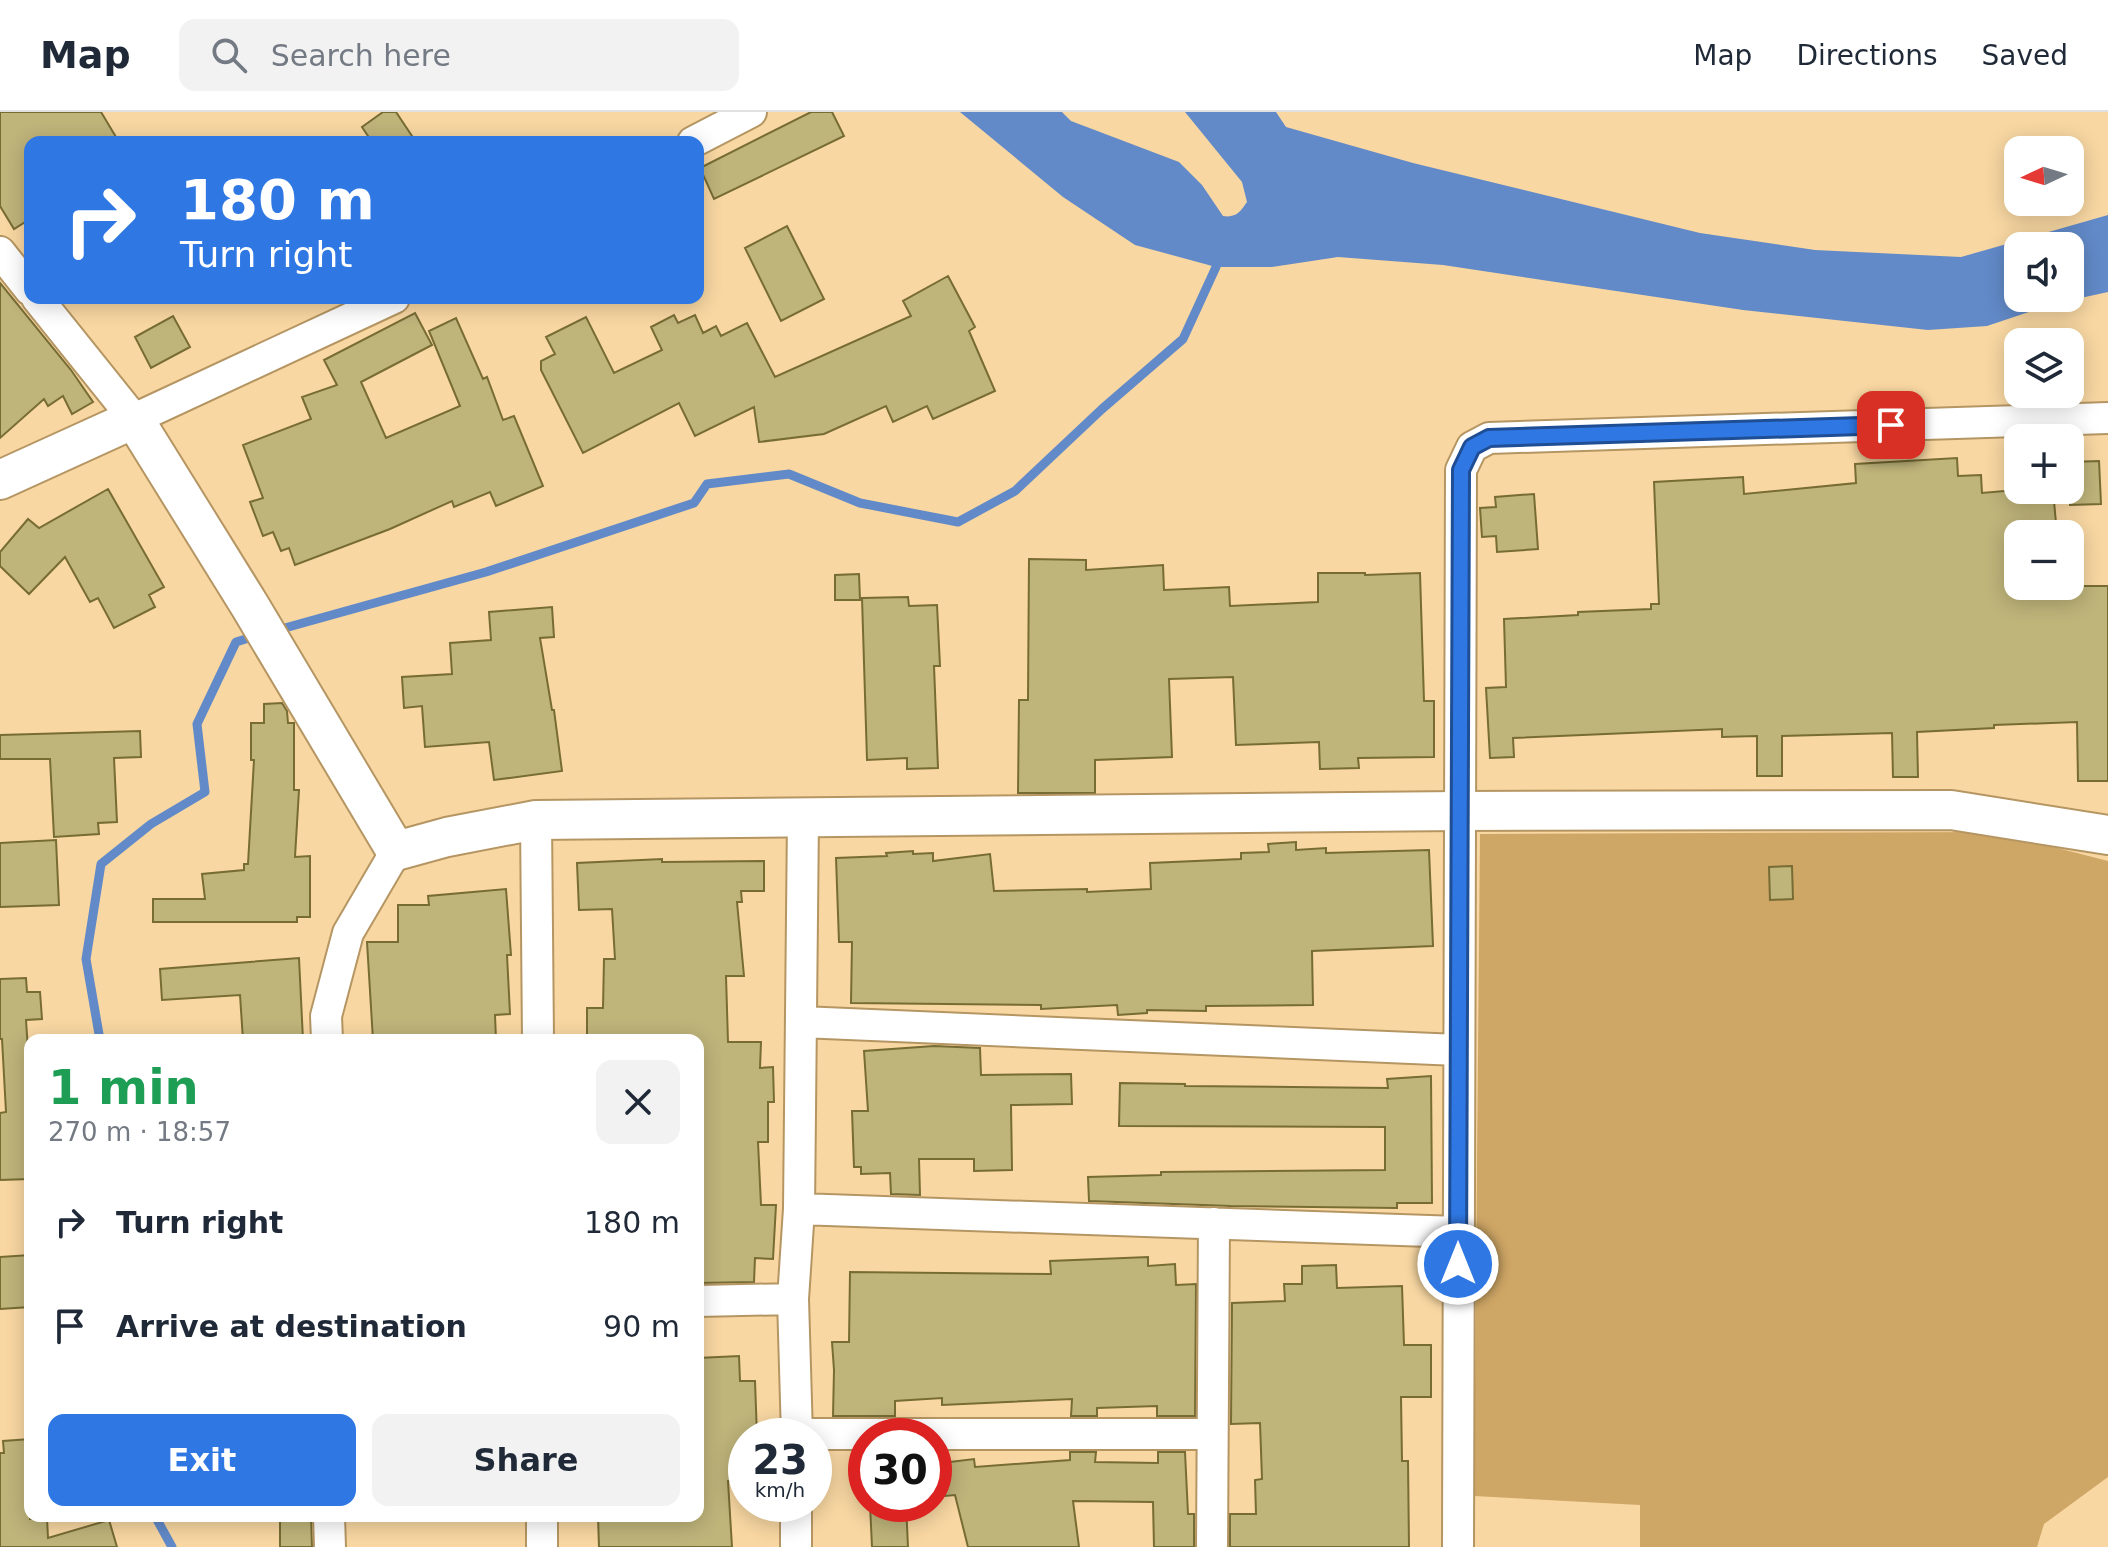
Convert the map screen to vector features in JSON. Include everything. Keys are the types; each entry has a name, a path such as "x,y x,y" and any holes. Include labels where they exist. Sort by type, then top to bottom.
{"street":[{"path":"704,136 751,112"},
{"path":"0,252 24,282"},
{"path":"42,304 134,419 396,851"},
{"path":"0,480 381,304"},
{"path":"1458,1547 1461,470 1472,447 1489,438 2108,418"},
{"path":"327,1034 326,1016 348,933 396,851 447,837 536,820 1459,811 1951,810 2108,835"},
{"path":"796,1418 793,1299 799,1209 803,818"},
{"path":"536,820 538,1034"},
{"path":"801,1022 1458,1050"},
{"path":"799,1209 1458,1232"},
{"path":"1212,1547 1214,1223"},
{"path":"704,1301 793,1299"},
{"path":"832,1435 1212,1434"},
{"path":"329,1522 330,1547"},
{"path":"542,1522 542,1547"},
{"path":"796,1522 796,1547"}],"shaded area":[{"path":"1995,832 2108,861 2108,1477 2044,1524 2037,1547 1640,1547 1640,1505 1474,1496 1480,834"}],"water":[{"path":"960,112 1062,112 1071,121 1179,162 1202,185 1223,216 1237,214 1247,202 1242,182 1185,112 1276,112 1286,127 1413,163 1700,233 1815,250 1961,257 2004,245 2004,312 2029,312 1987,326 1928,330 1743,310 1443,265 1338,257 1272,267 1216,267 1135,245 1063,197"},
{"path":"2108,215 2108,292 2084,297 2084,232 2048,232"}],"building":[{"path":"0,112 101,112 115,136 24,136 24,223 14,229 0,206"},
{"path":"383,112 396,112 412,136 368,136 362,127"},
{"path":"811,112 832,112 844,136 714,199 704,177 704,166"},
{"path":"787,226 824,299 781,321 745,248"},
{"path":"948,276 975,327 969,331 995,391 933,419 927,406 893,422 886,406 824,434 759,442 754,407 695,436 679,403 583,453 541,370 541,361 555,354 546,337 586,317 614,373 662,350 651,327 674,315 678,323 695,315 703,333 716,326 721,336 747,323 775,377 911,316 903,301"},
{"path":"0,283 93,402 72,414 63,396 48,406 44,399 0,438"},
{"path":"415,313 432,345 361,382 386,438 460,406 429,331 456,318 483,379 487,377 503,420 514,416 543,486 496,506 490,492 454,507 452,501 390,529 295,565 289,548 281,551 273,532 263,536 250,502 263,498 243,445 311,419 302,397 337,385 324,360"},
{"path":"173,316 190,347 151,368 135,337"},
{"path":"1957,458 1958,476 1981,475 1982,493 2004,491 2004,504 2054,504 2056,520 2004,520 2004,600 2084,600 2084,586 2108,586 2108,781 2078,781 2077,722 1917,732 1918,777 1893,777 1892,733 1782,736 1782,776 1757,776 1757,736 1722,737 1722,729 1513,738 1514,757 1490,758 1486,688 1506,687 1504,619 1651,609 1651,604 1659,604 1654,482 1743,477 1744,494 1856,483 1855,464"},
{"path":"2099,461 2101,504 2070,505 2084,504 2084,462"},
{"path":"108,489 164,587 149,595 155,607 114,628 98,598 90,602 65,557 29,594 0,566 0,552 28,519 39,528"},
{"path":"1534,494 1538,549 1497,552 1496,536 1482,537 1480,508 1496,507 1495,497"},
{"path":"1029,559 1086,560 1086,570 1163,565 1164,590 1229,587 1230,606 1318,602 1318,573 1420,573 1424,701 1434,701 1434,757 1358,758 1359,768 1320,769 1319,742 1236,745 1233,677 1169,679 1172,757 1095,760 1095,793 1018,793 1019,700 1028,700"},
{"path":"859,574 860,600 835,600 835,575"},
{"path":"908,597 909,606 937,605 940,666 934,666 938,768 907,769 907,758 867,760 862,598"},
{"path":"552,607 554,637 540,638 562,771 494,780 489,742 425,747 422,706 404,708 402,677 452,674 450,643 491,640 489,612"},
{"path":"282,703 287,711 288,723 294,723 294,790 299,790 295,857 310,856 310,917 297,917 297,922 153,922 153,899 205,899 202,874 244,870 244,864 248,864 254,760 251,760 251,723 264,723 264,704"},
{"path":"140,731 141,757 114,758 117,822 98,823 99,834 54,837 50,759 0,759 0,735"},
{"path":"56,840 59,905 0,907 0,843"},
{"path":"1296,842 1296,850 1326,848 1326,853 1429,850 1433,946 1312,951 1313,1005 1206,1006 1206,1011 1147,1010 1147,1013 1118,1015 1117,1005 1041,1009 1041,1005 851,1003 852,942 839,942 836,858 887,856 886,853 913,851 913,854 933,853 933,861 990,854 994,891 1087,889 1087,892 1151,889 1150,863 1241,859 1241,853 1269,852 1268,844"},
{"path":"662,859 662,862 764,861 764,891 741,891 742,902 737,902 744,976 726,976 728,1042 761,1042 760,1068 773,1067 774,1102 768,1102 768,1142 758,1142 761,1205 776,1205 773,1259 755,1258 754,1282 704,1283 704,1034 587,1034 587,1008 603,1008 604,959 615,959 612,909 579,910 577,863"},
{"path":"1792,866 1793,899 1770,900 1769,867"},
{"path":"506,889 511,955 507,955 510,1014 495,1015 496,1034 373,1034 367,942 398,942 398,905 429,905 428,896"},
{"path":"299,958 303,1034 243,1034 240,995 162,1000 160,969"},
{"path":"26,978 27,992 40,992 42,1019 26,1020 27,1034 24,1034 24,1179 0,1180 0,1113 6,1112 0,1039 0,979"},
{"path":"934,1046 980,1048 981,1075 1071,1074 1072,1104 1011,1105 1012,1170 974,1171 974,1159 919,1159 920,1195 891,1194 890,1173 861,1174 861,1167 854,1167 852,1111 868,1111 864,1051"},
{"path":"1431,1076 1432,1203 1397,1203 1397,1208 1089,1201 1088,1177 1161,1175 1161,1172 1385,1170 1385,1127 1119,1126 1120,1083 1388,1088 1387,1079"},
{"path":"24,1255 24,1307 0,1309 0,1257"},
{"path":"1148,1257 1148,1266 1175,1264 1176,1285 1196,1284 1195,1416 1157,1416 1157,1406 1097,1408 1097,1416 1071,1416 1072,1399 942,1405 942,1398 895,1401 895,1416 833,1416 832,1342 849,1342 850,1272 1051,1274 1050,1261"},
{"path":"1336,1265 1337,1288 1402,1286 1404,1345 1431,1345 1431,1397 1401,1397 1402,1461 1408,1461 1409,1547 1230,1547 1230,1514 1256,1514 1255,1480 1262,1479 1260,1423 1231,1424 1232,1303 1285,1301 1284,1284 1302,1284 1302,1266"},
{"path":"739,1356 740,1381 755,1381 756,1418 728,1418 728,1522 730,1522 732,1547 599,1547 598,1522 704,1522 704,1358"},
{"path":"24,1439 24,1522 47,1522 48,1538 110,1522 117,1547 0,1547 0,1453 4,1453 3,1441"},
{"path":"1070,1452 1096,1452 1095,1462 1158,1463 1158,1452 1185,1452 1188,1514 1194,1514 1194,1547 1154,1547 1153,1502 1073,1501 1079,1547 968,1547 955,1495 952,1495 952,1462 974,1459 975,1467 1070,1460"},
{"path":"280,1522 311,1522 312,1547 280,1547"},
{"path":"871,1522 907,1522 908,1547 872,1547"}],"waterway":[{"path":"274,631 486,572 694,503 707,484 789,474 860,503 958,522 1015,491 1102,409 1183,339 1216,267 1215,255"},
{"path":"99,1034 86,959 101,864 151,824 205,792 197,724 236,642 259,635"},
{"path":"158,1522 172,1547"}],"route":[{"path":"1458,1264 1461,470 1472,447 1489,438 1891,425"}]}
